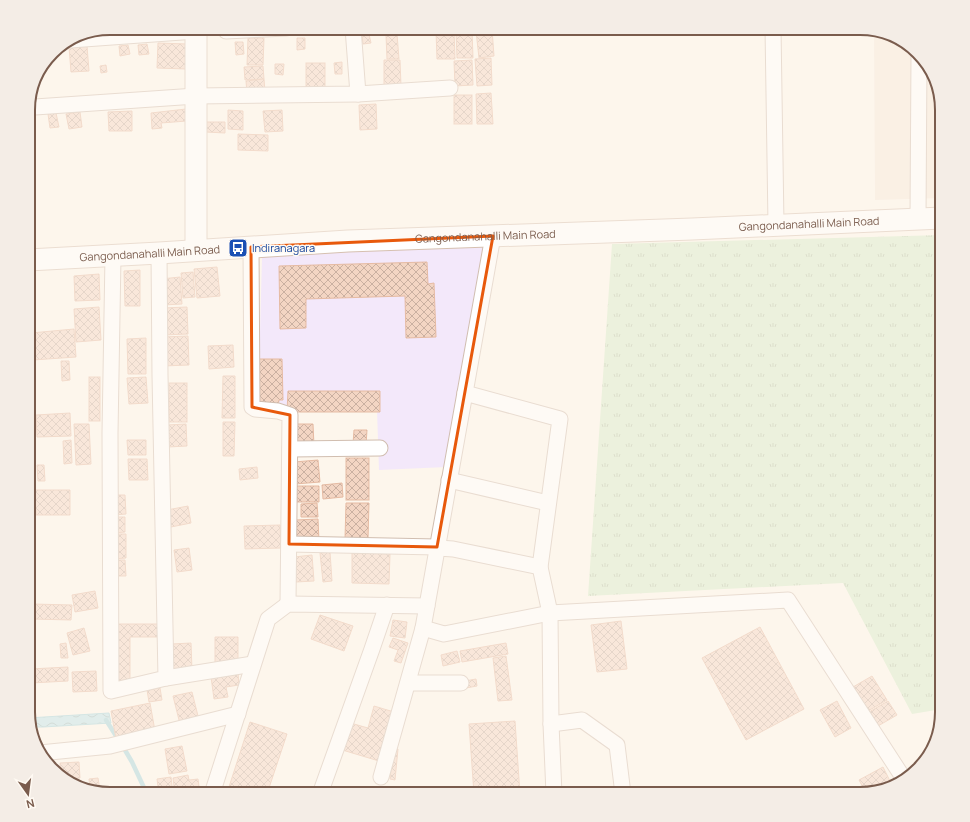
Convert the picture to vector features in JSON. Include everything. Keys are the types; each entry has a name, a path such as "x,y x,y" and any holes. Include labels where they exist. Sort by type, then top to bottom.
{"street":[{"path":"90,38 127,35"},
{"path":"196,35 196,250"},
{"path":"354,35 358,94"},
{"path":"773,35 776,225"},
{"path":"918,219 919,64"},
{"path":"35,108 196,96 358,94 450,88"},
{"name":"Gangondanahalli Main Road","path":"35,260 159,254 196,250 348,241 692,229 935,218"},
{"path":"381,777 423,628 493,236"},
{"path":"251,247 252,407 255,409 278,411 290,415 288,604"},
{"path":"159,254 166,678"},
{"path":"113,256 110,433 111,691 166,678 253,664"},
{"path":"465,393 560,419 540,567 550,613 551,724 554,787"},
{"path":"290,449 380,448"},
{"path":"449,480 548,503"},
{"path":"289,544 437,547 540,567"},
{"path":"423,628 444,634 550,613 788,600 901,774"},
{"path":"214,787 268,619 288,604 427,606"},
{"path":"323,787 387,605"},
{"path":"408,683 461,683"},
{"path":"47,752 110,746 238,714"},
{"path":"551,724 582,720 617,745 622,787"}],"highlighted area":[{"path":"493,236 437,547 289,544 290,415 252,407 251,247"}],"shaded area":[{"path":"874,36 897,45 913,57 929,81 934,96 935,105 935,198 875,200"},
{"path":"490,244 447,467 379,470 377,410 258,408 262,257"}],"green space":[{"path":"935,235 935,710 912,714 843,583 588,596 612,244"}],"water":[{"path":"109,713 111,723 37,727 35,718"}],"building":[{"path":"369,35 371,43 363,44 362,36"},
{"path":"386,35 397,35 399,59 387,59"},
{"path":"436,35 454,35 455,59 437,59"},
{"path":"456,35 472,35 473,58 457,58"},
{"path":"476,35 492,35 494,56 479,58"},
{"path":"248,38 264,38 263,65 247,65"},
{"path":"297,38 305,38 305,49 297,50"},
{"path":"235,42 243,42 244,54 236,55"},
{"path":"158,43 187,44 186,69 157,68"},
{"path":"147,44 149,54 139,55 138,45"},
{"path":"128,45 130,54 120,56 119,46"},
{"path":"87,46 89,71 71,72 70,47"},
{"path":"491,58 492,85 477,86 475,59"},
{"path":"384,60 400,60 401,86 384,87"},
{"path":"472,60 473,85 455,86 454,61"},
{"path":"342,62 342,74 335,74 334,63"},
{"path":"306,63 325,63 325,91 306,91"},
{"path":"275,64 284,64 283,75 275,74"},
{"path":"106,65 107,72 101,73 100,66"},
{"path":"263,66 264,79 245,80 244,67"},
{"path":"264,79 265,92 247,93 246,81"},
{"path":"491,93 493,124 477,124 476,94"},
{"path":"454,95 472,95 472,124 454,124"},
{"path":"376,104 377,129 360,130 359,105"},
{"path":"186,109 187,121 161,123 162,128 152,129 151,113"},
{"path":"228,110 243,111 243,130 228,129"},
{"path":"282,110 283,131 265,132 263,111"},
{"path":"132,111 132,131 109,131 108,112"},
{"path":"80,112 82,127 69,129 66,114"},
{"path":"56,113 59,127 50,128 48,114"},
{"path":"206,122 225,122 225,133 206,132"},
{"path":"238,134 268,135 268,151 238,150"},
{"path":"427,262 428,284 434,283 436,337 406,338 405,296 306,299 306,328 280,329 279,266"},
{"path":"217,267 220,296 197,298 194,269"},
{"path":"140,270 140,306 125,306 124,271"},
{"path":"193,272 195,297 183,298 181,273"},
{"path":"99,274 100,300 75,301 74,276"},
{"path":"180,277 182,304 163,305 161,279"},
{"path":"99,307 101,340 76,342 74,309"},
{"path":"187,307 188,334 163,335 163,308"},
{"path":"74,329 76,357 35,360 35,333"},
{"path":"188,336 189,365 163,366 162,337"},
{"path":"146,338 146,374 128,374 127,339"},
{"path":"233,345 234,367 209,369 208,346"},
{"path":"252,359 282,359 283,400 279,400 278,407 254,406"},
{"path":"61,361 69,361 70,380 62,381"},
{"path":"223,376 235,376 235,418 222,418"},
{"path":"89,377 100,377 100,421 89,421"},
{"path":"146,377 148,403 129,404 127,378"},
{"path":"169,383 187,383 187,422 169,422"},
{"path":"288,391 380,391 380,412 287,412"},
{"path":"70,413 71,436 37,437 36,415"},
{"path":"223,422 235,422 234,456 223,456"},
{"path":"74,424 89,424 91,464 76,465"},
{"path":"186,424 187,446 168,447 167,425"},
{"path":"296,424 313,424 314,446 296,446"},
{"path":"354,430 367,430 366,445 353,444"},
{"path":"71,440 72,463 64,464 63,441"},
{"path":"127,440 146,440 146,455 128,455"},
{"path":"346,458 369,458 369,500 346,500"},
{"path":"128,459 147,459 148,480 129,480"},
{"path":"318,460 320,482 295,484 294,462"},
{"path":"37,465 44,465 45,481 38,481"},
{"path":"257,467 258,478 240,480 239,469"},
{"path":"342,483 343,497 323,499 322,485"},
{"path":"296,486 319,486 319,502 297,502"},
{"path":"35,490 70,490 70,515 36,515"},
{"path":"113,495 125,495 126,514 114,515"},
{"path":"317,503 318,517 301,517 301,504"},
{"path":"346,503 369,503 368,539 345,539"},
{"path":"188,506 191,523 171,527 167,510"},
{"path":"113,517 125,517 125,532 114,533"},
{"path":"318,519 319,541 297,542 296,520"},
{"path":"280,525 281,548 245,549 244,526"},
{"path":"113,534 126,534 126,558 113,559"},
{"path":"189,548 192,570 177,572 174,550"},
{"path":"330,552 332,581 323,582 320,553"},
{"path":"352,553 390,554 389,584 352,583"},
{"path":"312,555 314,581 296,582 294,557"},
{"path":"113,560 125,560 126,576 113,576"},
{"path":"95,591 98,608 75,612 72,595"},
{"path":"35,604 72,605 71,620 35,619"},
{"path":"320,615 353,626 344,651 311,639"},
{"path":"393,620 407,622 405,638 390,636"},
{"path":"621,621 627,669 597,672 591,625"},
{"path":"115,624 159,624 159,637 130,637 130,682 115,682"},
{"path":"760,627 804,709 746,740 702,658"},
{"path":"84,628 90,651 73,655 67,633"},
{"path":"215,637 238,637 238,661 215,665"},
{"path":"393,638 408,643 401,663 394,661 398,650 389,647"},
{"path":"66,643 68,658 61,658 60,644"},
{"path":"191,643 192,670 173,671 172,644"},
{"path":"506,643 508,654 462,662 460,651"},
{"path":"457,651 460,662 443,666 441,655"},
{"path":"506,656 512,700 498,701 493,658"},
{"path":"68,667 68,681 35,683 35,669"},
{"path":"96,671 97,691 73,692 72,672"},
{"path":"238,673 239,685 226,687 228,697 214,699 211,677"},
{"path":"872,676 887,700 868,711 853,687"},
{"path":"476,679 477,686 466,688 465,681"},
{"path":"160,688 162,700 149,702 147,690"},
{"path":"192,692 199,720 180,724 173,696"},
{"path":"837,701 851,728 835,737 820,710"},
{"path":"888,701 897,715 878,726 869,712"},
{"path":"150,703 155,731 116,739 111,711"},
{"path":"374,706 394,712 379,761 339,749 347,722 368,728"},
{"path":"515,721 520,787 474,787 469,724"},
{"path":"250,722 287,734 269,787 229,787"},
{"path":"182,746 187,771 169,774 165,749"},
{"path":"393,748 398,749 395,780 390,779"},
{"path":"79,762 80,778 76,778 64,771 60,767 60,763"},
{"path":"883,767 890,781 874,786 863,787 859,780"},
{"path":"188,775 189,780 198,779 199,787 174,787 173,778"},
{"path":"171,777 172,787 158,787 157,779"},
{"path":"98,778 99,786 89,784 89,779"}],"waterway":[{"path":"106,720 118,739"},
{"path":"122,745 144,787"}],"place":[{"name":"Indiranagara","path":"238,248"}]}
